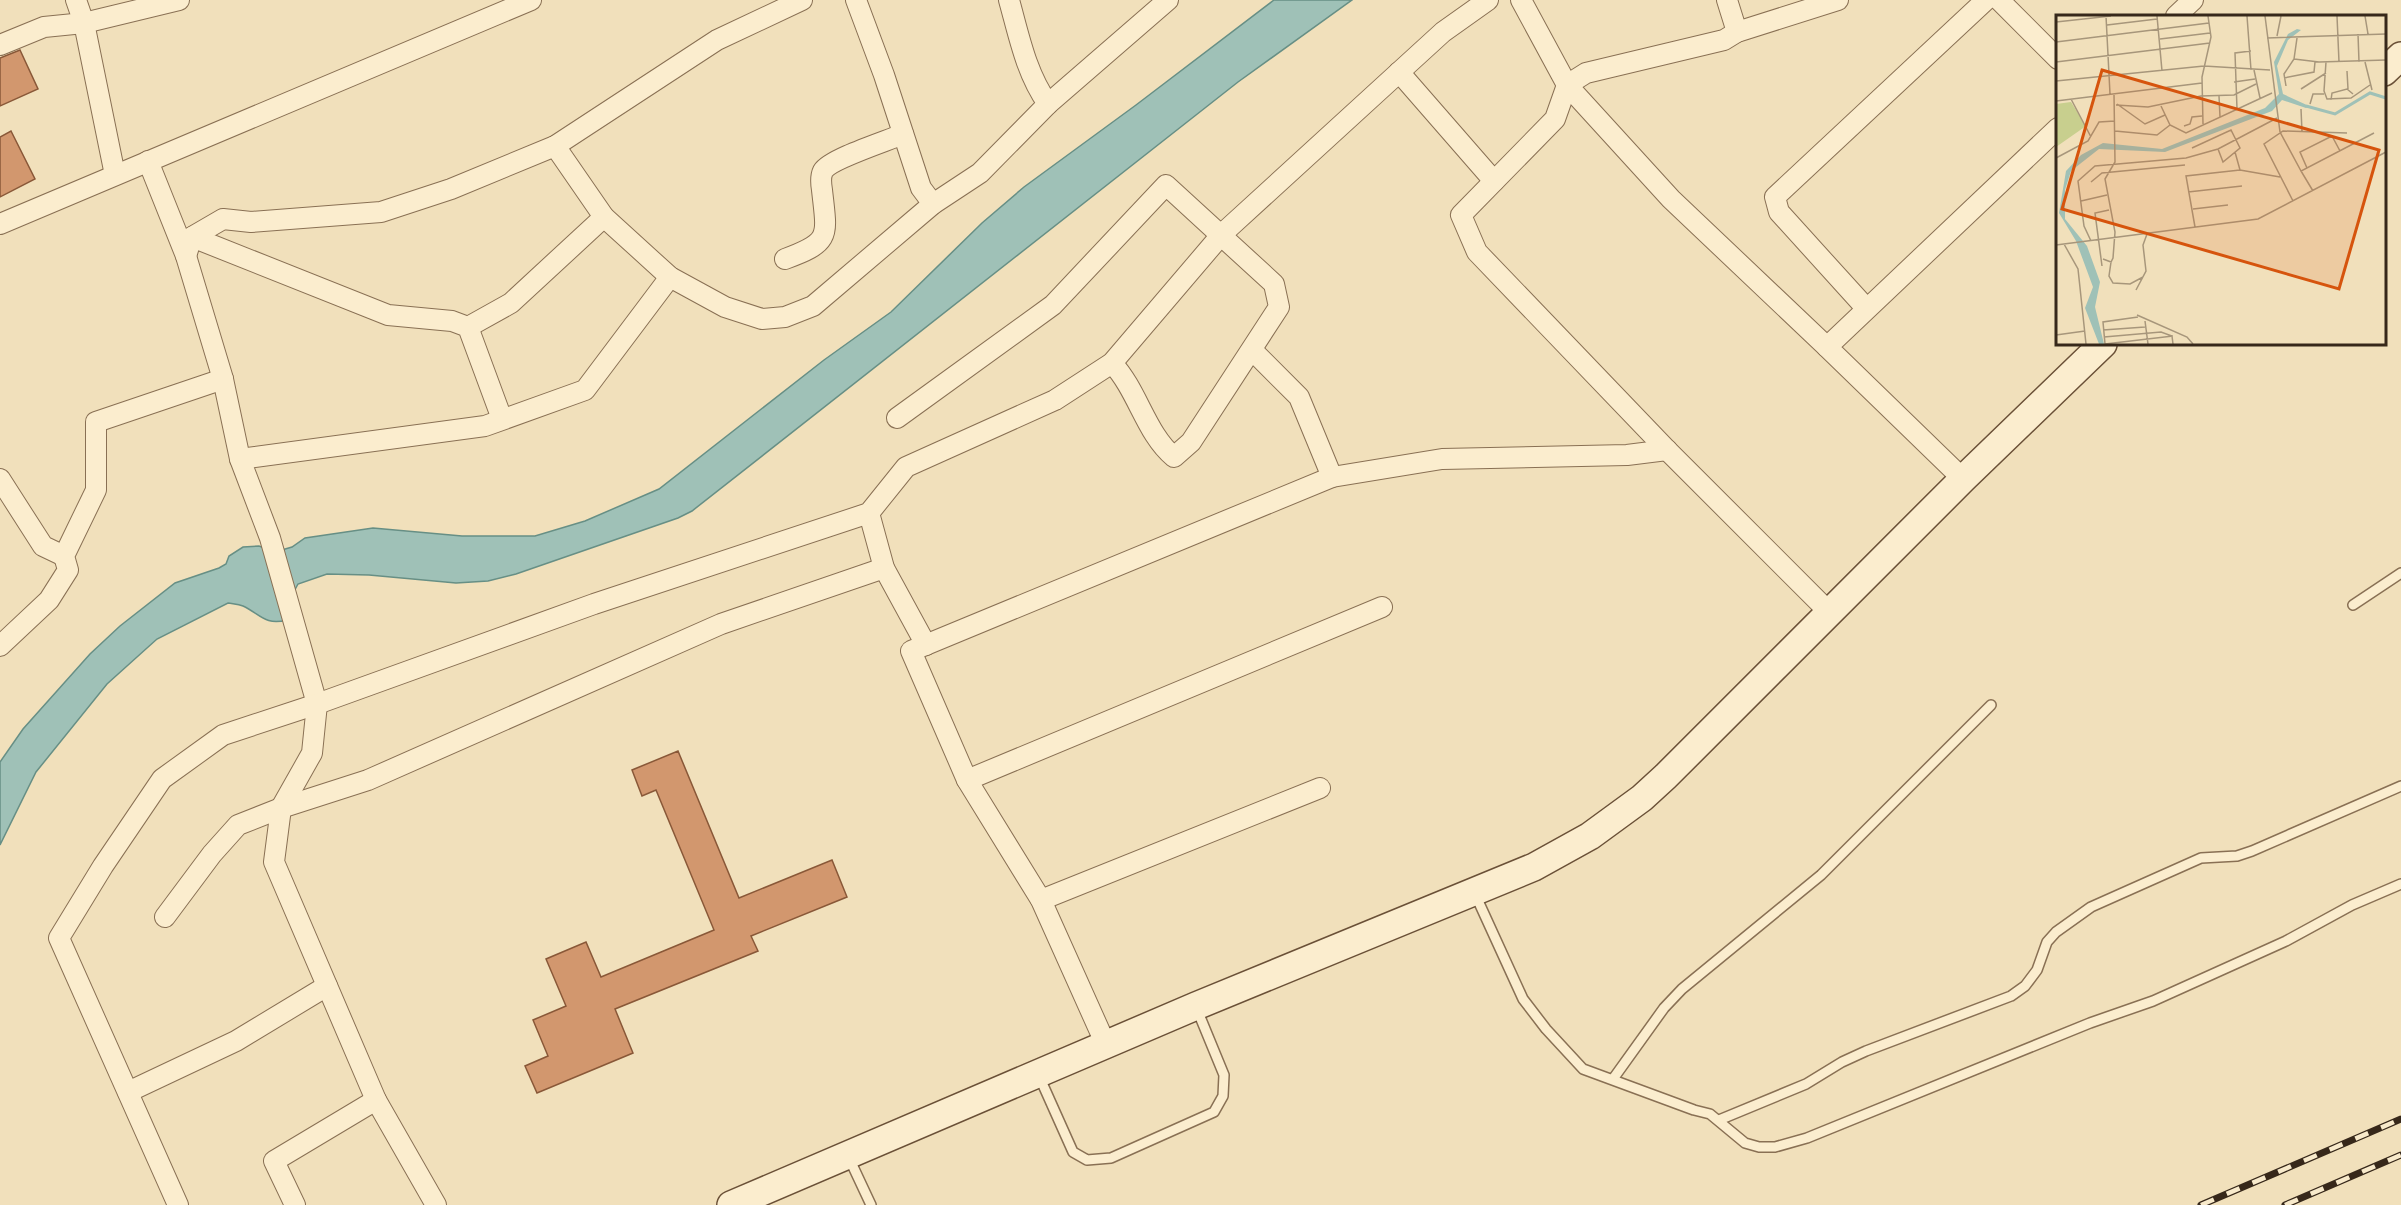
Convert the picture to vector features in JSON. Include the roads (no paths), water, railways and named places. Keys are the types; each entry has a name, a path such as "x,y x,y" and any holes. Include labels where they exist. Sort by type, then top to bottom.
{"main road":[{"path":"2386,71 2401,56"},
{"path":"732,1205 1196,1006 1514,876 1562,853 1625,811 1666,776 1963,479 2102,345"}],"street":[{"path":"76,0 84,23 115,175"},
{"path":"0,45 44,27 84,23 179,0"},
{"path":"0,224 531,0"},
{"path":"186,256 192,237 223,219 251,222 381,212 451,189 555,146 717,40 802,0"},
{"path":"856,0 884,75 921,188 933,204"},
{"path":"1009,0 1025,59 1036,88 1048,104"},
{"path":"178,1205 59,938 103,866 162,779 223,735 317,704 594,604 869,513 906,467 1055,400 1112,363 1222,234 1443,32 1488,0"},
{"path":"1521,0 1567,85 1671,199 1963,479"},
{"path":"1727,0 1737,32"},
{"path":"1829,612 1667,450 1477,252 1461,215 1555,119 1567,85 1586,73 1724,40 1737,32 1838,0"},
{"path":"1866,308 1779,212 1775,197 1986,0"},
{"path":"1999,0 2056,57"},
{"path":"2177,15 2193,0"},
{"path":"555,146 604,217 670,277 725,307 762,319 785,317 813,306 933,204 980,173 1048,104 1166,1"},
{"path":"1399,72 1494,181"},
{"path":"1827,347 2056,130"},
{"path":"785,259 820,244 825,232 821,179 824,170 837,160 903,135"},
{"path":"148,161 186,256 223,378 240,459 270,538 290,616 317,704 312,753 281,808 274,862 376,1100 436,1205"},
{"path":"897,418 1053,305 1166,184 1274,284 1279,307 1191,442 1174,457 1162,447 1125,377 1112,363"},
{"path":"468,327 511,303 604,217"},
{"path":"192,237 388,315 452,321 468,327 502,419"},
{"path":"240,459 485,426 585,390 670,277"},
{"path":"1252,350 1299,397 1332,477"},
{"path":"0,646 49,600 68,570 64,556 96,490 96,422 223,378"},
{"path":"1106,1045 1041,900 967,780 911,651 1332,477 1442,459 1627,455 1667,450"},
{"path":"0,479 43,546 64,556"},
{"path":"869,513 884,568 926,645"},
{"path":"165,917 212,854 238,825 281,808 368,780 721,624 884,568"},
{"path":"967,780 1382,607"},
{"path":"1041,900 1320,788"},
{"path":"128,1092 236,1041 327,986"},
{"path":"295,1205 274,1161 376,1100"}],"lane":[{"path":"2353,605 2401,573"},
{"path":"1613,1079 1664,1008 1682,989 1821,875 1991,705"},
{"path":"1719,1120 1806,1084 1842,1062 1866,1051 2012,996 2025,986 2037,970 2047,942 2056,932 2108,898 2201,858 2237,856 2252,851 2401,786"},
{"path":"1474,892 1523,999 1582,1069 1710,1114 1745,1143 1760,1148 1775,1147 1807,1138 2152,1000 2286,941 2352,905 2401,884"},
{"path":"1038,1073 1073,1152 1087,1160 1111,1158 1214,1112 1223,1096 1224,1075 1196,1006"},
{"path":"848,1155 871,1205"}],"water":[{"path":"1274,0 1352,0 1238,82 692,511 678,518 516,574 488,581 456,583 369,575 327,574 298,584 291,597 287,620 279,621 268,620 243,606 228,603 157,639 107,684 36,772 0,845 0,762 23,729 90,654 120,626 175,583 219,568 226,564 229,556 243,547 259,546 275,552 292,547 305,538 373,528 462,536 535,536 585,521 659,489 824,360 891,312 982,223 1024,187"}],"railway":[{"path":"2201,1205 2401,1119"},
{"path":"2285,1205 2401,1155"}]}
